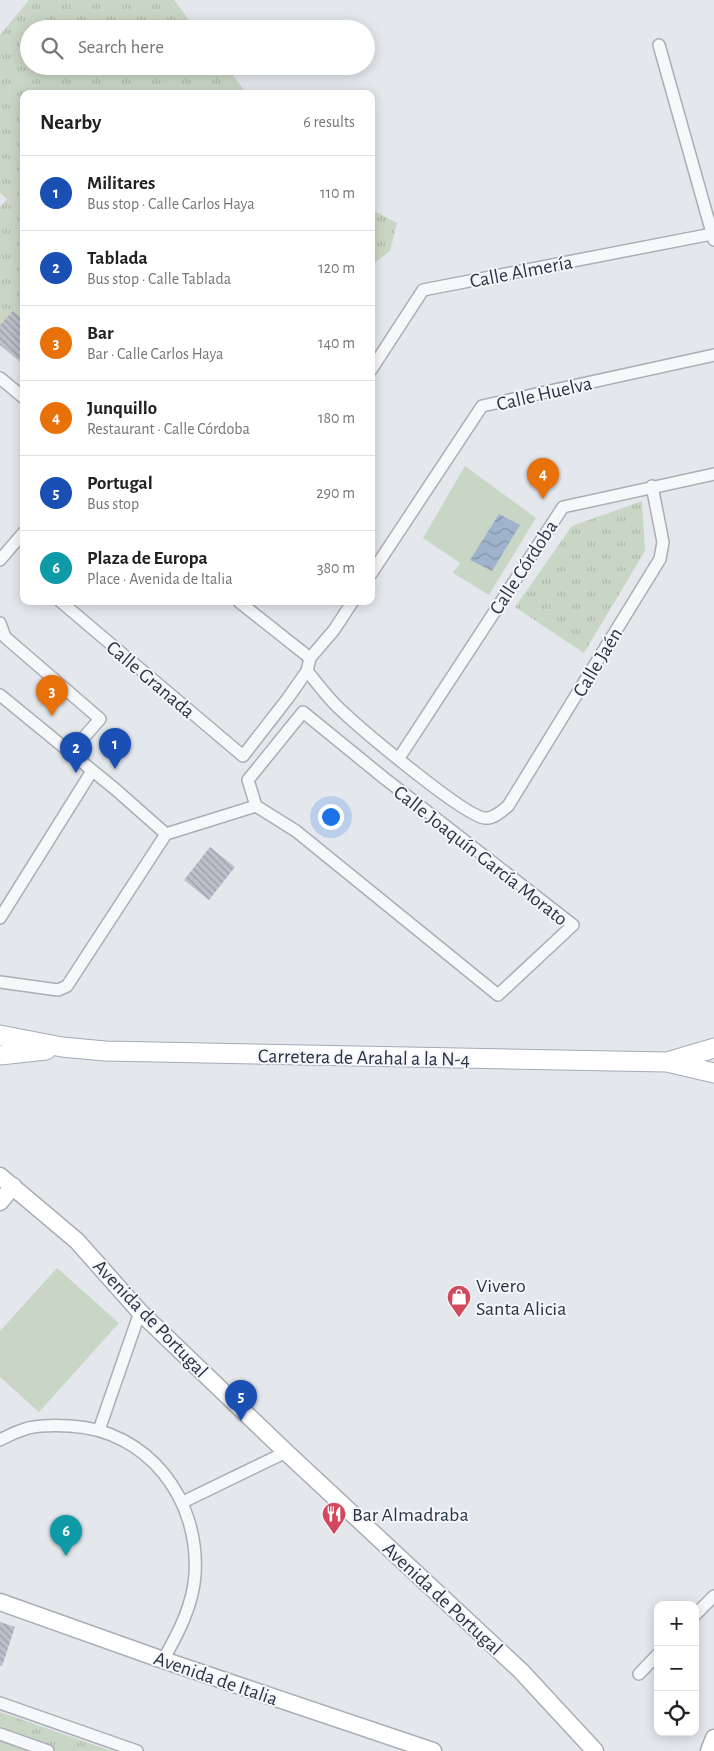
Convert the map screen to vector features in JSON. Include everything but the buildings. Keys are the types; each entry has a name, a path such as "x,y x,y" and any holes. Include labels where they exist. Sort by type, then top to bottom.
{"main road":[{"name":"Carretera de Arahal a la N-4","path":"0,1036 62,1047 105,1052 667,1062 714,1073"},
{"name":"Carretera de Arahal a la N-4","path":"0,1055 62,1047"},
{"name":"Carretera de Arahal a la N-4","path":"667,1062 714,1048"}],"street":[{"path":"659,45 713,237"},
{"name":"Calle Almería","path":"375,364 423,290 713,237"},
{"name":"Calle Huelva","path":"375,568 482,406 714,355"},
{"path":"0,378 20,395"},
{"name":"Calle Córdoba","path":"399,758 562,507 714,474"},
{"name":"Calle Jaén","path":"399,758 470,813 485,818 498,814 508,806 660,559 663,542 652,486"},
{"path":"0,560 20,537"},
{"name":"Calle Granada","path":"65,605 243,756 307,671"},
{"path":"243,605 310,658"},
{"path":"350,605 334,630 310,658 307,671 341,710 399,758"},
{"path":"0,623 5,637 100,719 71,752"},
{"path":"1,698 71,752 166,834"},
{"name":"Calle Joaquín García Morato","path":"303,712 384,778 573,925 498,995 296,831 256,806 248,780 303,712"},
{"path":"0,918 92,770"},
{"path":"0,982 58,990 67,986 76,975 166,834 256,806"},
{"path":"0,1202 5,1179"},
{"name":"Avenida de Portugal","path":"5,1179 77,1241 140,1312 286,1452 521,1671 595,1751"},
{"path":"99,1430 140,1312"},
{"path":"0,1440 29,1428 42,1426 78,1427 99,1430 133,1446 162,1471 176,1489 183,1502 191,1529 195,1555 195,1577 185,1617 163,1660"},
{"path":"183,1502 286,1452"},
{"name":"Avenida de Italia","path":"0,1602 163,1660 434,1751"},
{"path":"699,1612 712,1603"},
{"path":"639,1674 654,1658"},
{"path":"0,1703 137,1751"},
{"path":"0,1734 48,1751"},
{"path":"709,1751 714,1738"}],"green space":[{"path":"29,0 174,0 189,20 20,20 20,75 233,75 244,90 20,90 20,362 0,345 0,207 7,199 0,193 0,35"},
{"path":"375,211 397,223 390,251 375,263"},
{"path":"465,466 536,518 489,595 453,573 460,563 423,538"},
{"path":"642,501 645,551 584,653 515,607 572,526"},
{"path":"57,1268 119,1323 39,1412 0,1377 0,1331"},
{"path":"0,1712 112,1751 0,1751"}],"water":[{"path":"499,514 520,525 492,571 470,560"}],"place":[{"name":"Junquillo","path":"543,499"},
{"name":"Bar","path":"52,716"},
{"name":"Militares","path":"115,769"},
{"name":"Tablada","path":"76,773"},
{"name":"Vivero Santa Alicia","path":"459,1318"},
{"name":"Portugal","path":"241,1421"},
{"name":"Bar Almadraba","path":"334,1535"},
{"name":"Plaza de Europa","path":"66,1556"}]}
